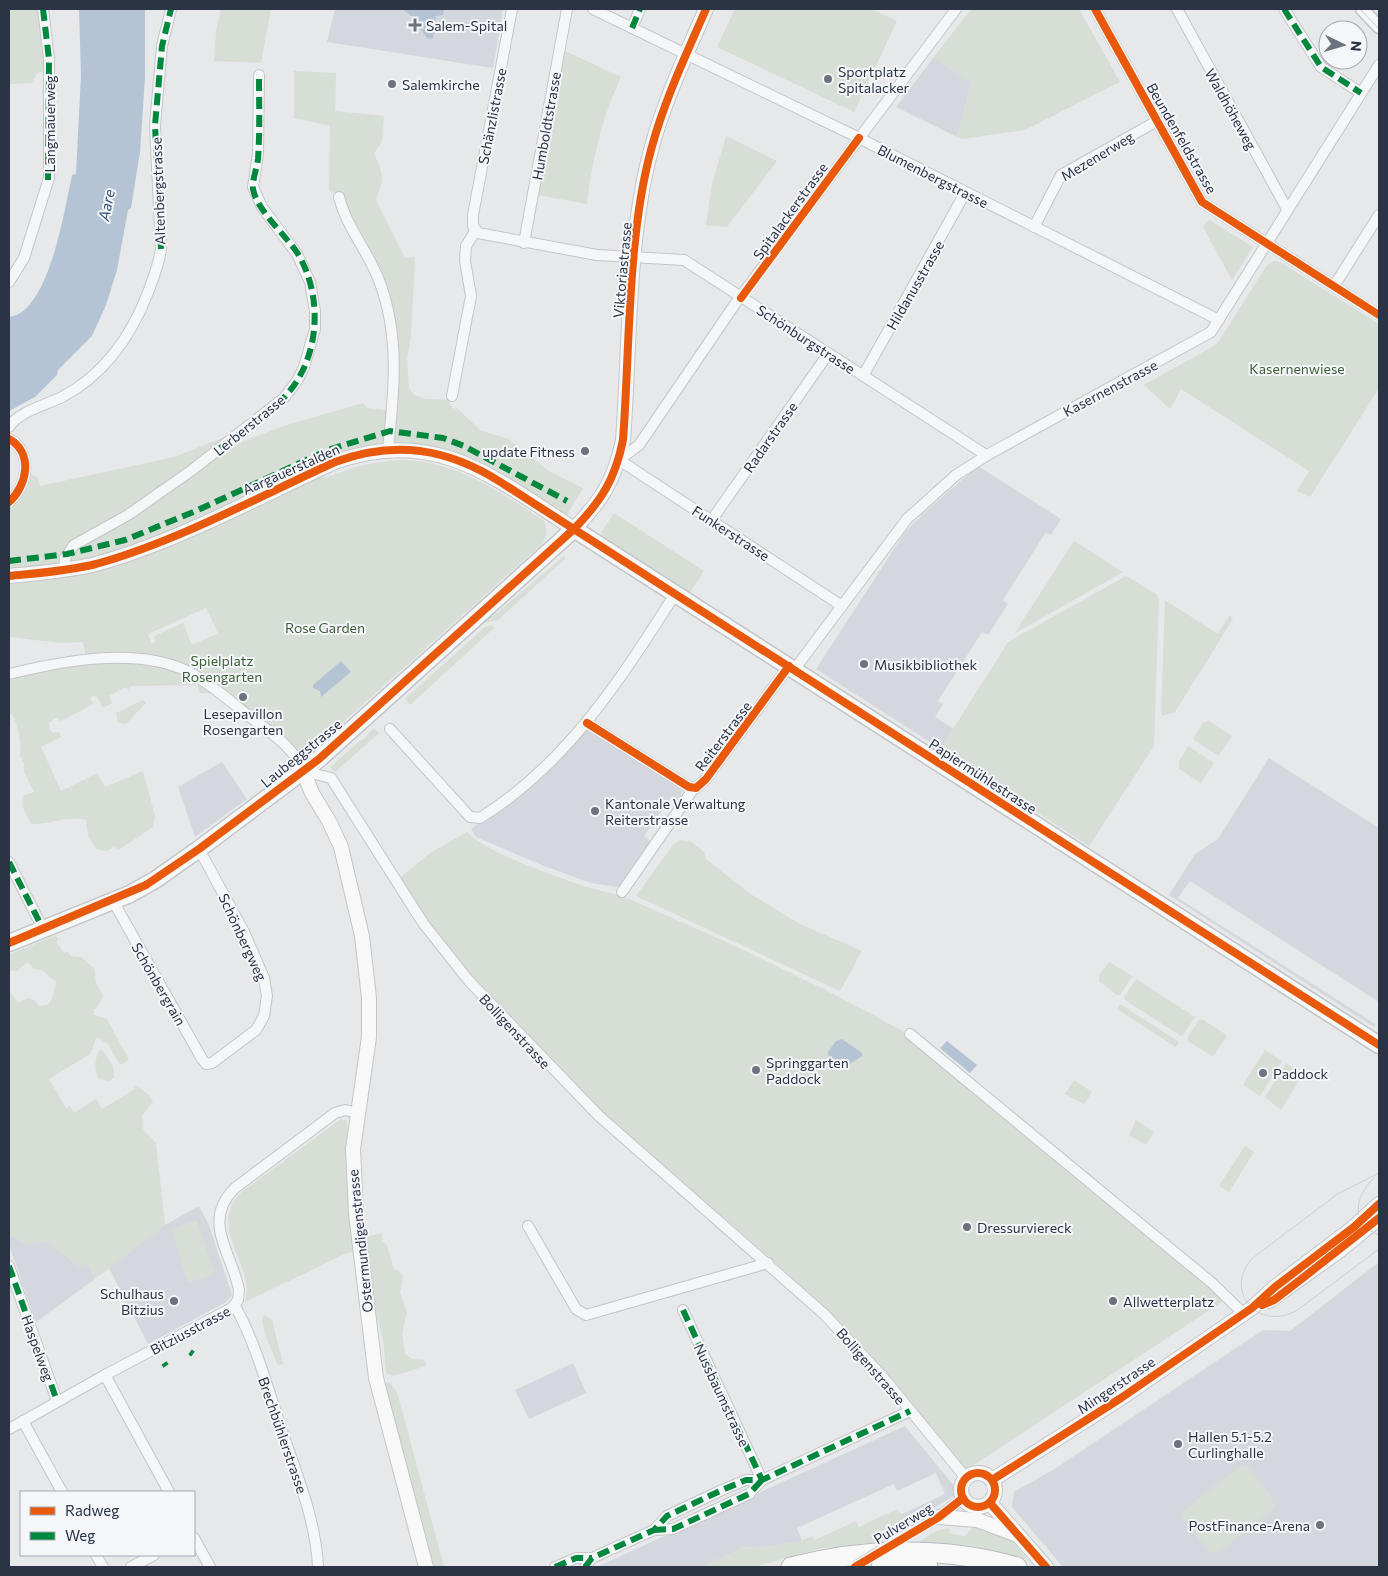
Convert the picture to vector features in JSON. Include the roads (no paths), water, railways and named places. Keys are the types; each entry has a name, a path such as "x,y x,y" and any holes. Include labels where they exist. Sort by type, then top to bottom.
{"highway":[{"path":"791,1567 856,1555 909,1552 960,1556 1017,1567"},
{"path":"881,1567 928,1567"}],"main road":[{"name":"Viktoriastrasse","path":"574,529 606,490 619,460 624,431 634,257 642,190 651,150 666,102 706,9"},
{"name":"Aargauerstalden","path":"9,576 64,570 94,564 136,551 335,462 360,454 388,449 434,453 470,465 495,478 574,529"},
{"name":"Papiermühlestrasse","path":"574,529 1379,1045"},
{"name":"Laubeggstrasse","path":"9,943 113,901 150,883 198,849 303,770 574,529"},
{"name":"Ostermundigenstrasse","path":"303,770 312,793 330,823 341,847 362,936 369,998 369,1037 353,1149 352,1176 375,1370 426,1567"},
{"name":"Mingerstrasse","path":"992,1480 1121,1398 1248,1311 1275,1287 1354,1227 1379,1204"},
{"name":"Mingerstrasse","path":"1248,1311 1274,1300 1379,1218"},
{"path":"980,1473 992,1480 996,1493 990,1503 976,1507 968,1504 963,1498 962,1486 966,1478 980,1473"},
{"path":"990,1503 1043,1564"},
{"path":"939,1516 978,1520 1018,1535"}],"street":[{"name":"Langmauerweg","path":"9,282 21,266 35,228 49,178 48,58 43,9"},
{"name":"Altenbergstrasse","path":"9,427 17,419 71,392 99,371 122,344 137,320 145,300 161,249 155,125 162,46 171,9"},
{"name":"Schänzlistrasse","path":"452,396 472,296 465,261 466,246 474,227 512,9"},
{"name":"Humboldtstrasse","path":"524,242 567,9"},
{"name":"Blumenbergstrasse","path":"593,9 859,138 1219,320"},
{"path":"632,28 640,9"},
{"name":"Spitalackerstrasse","path":"619,460 639,445 741,298 956,9"},
{"name":"Beundenfeldstrasse","path":"1095,9 1202,202 1379,315"},
{"name":"Waldhöheweg","path":"1176,9 1287,209"},
{"path":"1284,9 1321,66 1361,93"},
{"path":"1362,9 1379,27"},
{"name":"Kasernenstrasse","path":"792,668 842,606 907,519 956,475 986,455 1204,337 1219,320 1379,65"},
{"name":"Lerberstrasse","path":"64,570 65,558 74,545 128,515 192,470 284,398 297,381 304,367 315,328 315,311 310,282 297,254 262,207 253,188 258,160 259,75"},
{"name":"Mezenerweg","path":"1034,227 1061,175 1157,121"},
{"name":"Hildanusstrasse","path":"863,376 944,235 965,193"},
{"path":"339,197 347,222 369,258 380,282 390,324 394,385 388,449"},
{"path":"1334,286 1379,215"},
{"name":"Schönburgstrasse","path":"474,227 485,236 597,255 684,260 986,455"},
{"name":"Radarstrasse","path":"711,521 828,354"},
{"path":"9,438 18,447 25,460 26,470 20,490 9,502"},
{"name":"Funkerstrasse","path":"619,460 842,606"},
{"path":"390,729 469,815 475,819 482,817 536,774 587,723 624,674 675,594"},
{"path":"9,674 90,658 114,658 169,665 199,678 291,749 303,770"},
{"name":"Reiterstrasse","path":"622,892 694,788 704,783 792,668"},
{"name":"Reiterstrasse","path":"587,723 686,785 694,788"},
{"name":"Bolligenstrasse","path":"303,770 326,776 333,780 423,923 469,981 529,1046 599,1116 768,1263 852,1342 966,1478"},
{"name":"Schönbergweg","path":"198,849 244,932 264,978 268,996 264,1016 256,1030 208,1064"},
{"path":"9,862 43,929"},
{"name":"Schönbergrain","path":"113,901 202,1059 208,1064"},
{"path":"910,1034 1248,1311"},
{"name":"Bitziusstrasse","path":"9,1429 57,1401 235,1306 239,1298 239,1287 222,1237 219,1221 223,1201 235,1188 335,1113 345,1110 358,1112"},
{"path":"528,1226 576,1309 586,1315 768,1263"},
{"name":"Haspelweg","path":"9,1266 57,1401"},
{"name":"Brechbühlerstrasse","path":"235,1306 272,1399 290,1455 311,1524 318,1567"},
{"name":"Nussbaumstrasse","path":"683,1310 762,1480"},
{"path":"105,1375 168,1491"},
{"path":"555,1567 576,1558 592,1558 654,1530 673,1529 749,1494 762,1480 910,1411"},
{"path":"23,1421 61,1491"},
{"path":"654,1530 667,1516 743,1480 762,1480"},
{"name":"Pulverweg","path":"855,1567 939,1516 963,1498"},
{"path":"195,1540 210,1567"},
{"path":"97,1556 103,1567"},
{"path":"131,1567 152,1556"},
{"path":"585,1567 592,1558"}],"water":[{"name":"Aare","path":"79,9 145,9 145,77 140,152 131,208 128,210 117,270 106,305 92,336 58,370 57,375 35,397 9,411 9,317 23,311 35,298 45,279 60,233 72,175 76,174 81,75"},
{"path":"402,9 444,9 443,15 436,16 433,39 427,38 411,16"},
{"path":"341,661 351,672 321,697 320,691 313,688 313,685"},
{"path":"842,1039 862,1053 862,1056 850,1064 837,1068 829,1061 828,1052 836,1041"},
{"path":"947,1041 977,1065 970,1073 940,1048"}],"tram line":[{"path":"1360,9 1379,29"},
{"path":"1379,1173 1339,1193 1254,1257 1245,1269 1241,1282 1243,1294 1249,1304 1258,1312 1270,1316 1284,1316 1299,1309 1379,1249"},
{"path":"1374,1178 1363,1193 1358,1209 1359,1217 1363,1224 1369,1230 1379,1235"}],"place":[{"name":"Salem-Spital","path":"415,25"},
{"name":"Sportplatz Spitalacker","path":"828,79"},
{"name":"Salemkirche","path":"392,84"},
{"name":"update Fitness","path":"585,451"},
{"name":"Musikbibliothek","path":"864,664"},
{"name":"Lesepavillon Rosengarten","path":"243,697"},
{"name":"Kantonale Verwaltung Reiterstrasse","path":"595,811"},
{"name":"Springgarten Paddock","path":"756,1070"},
{"name":"Paddock","path":"1263,1073"},
{"name":"Dressurviereck","path":"967,1227"},
{"name":"Schulhaus Bitzius","path":"174,1301"},
{"name":"Allwetterplatz","path":"1113,1301"},
{"name":"Hallen 5.1-5.2 Curlinghalle","path":"1178,1444"},
{"name":"PostFinance-Arena","path":"1320,1525"}],"park label":[{"name":"Kasernenwiese","path":"1297,368"},
{"name":"Rose Garden","path":"325,627"},
{"name":"Spielplatz Rosengarten","path":"222,668"}]}
